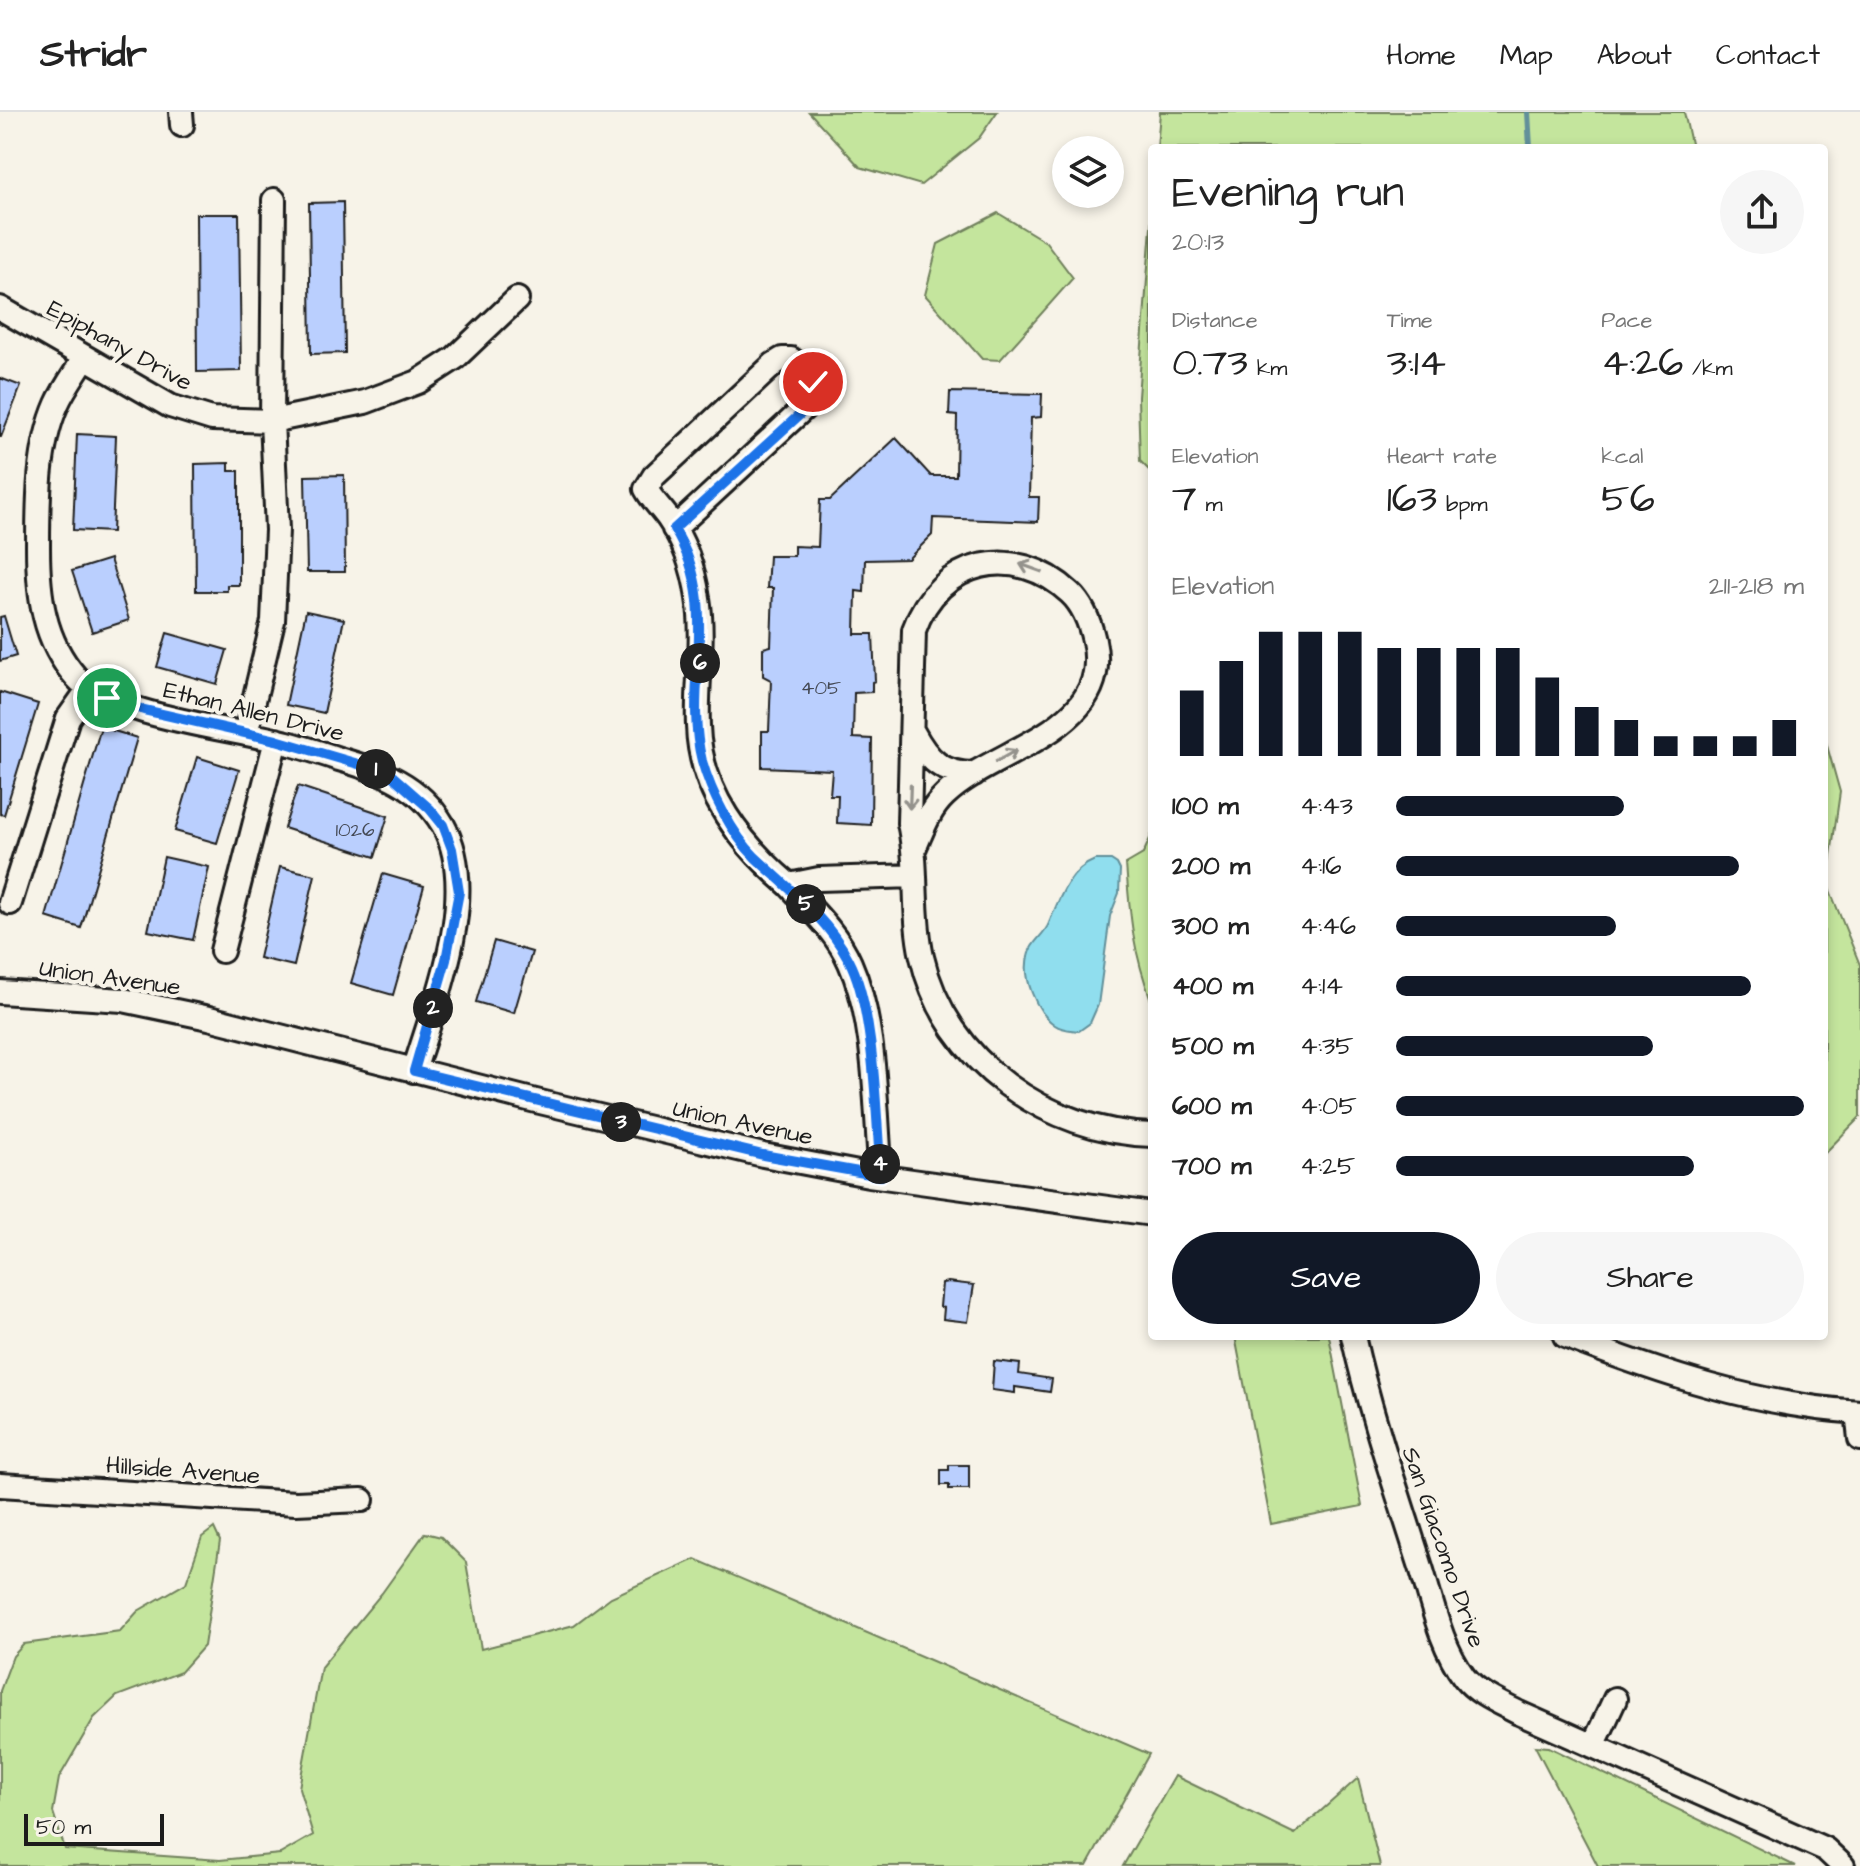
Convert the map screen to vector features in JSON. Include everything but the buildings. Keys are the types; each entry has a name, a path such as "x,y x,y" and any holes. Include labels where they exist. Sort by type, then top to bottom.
{"street":[{"path":"246,734 273,621 277,530 272,421 274,200"},
{"name":"Epiphany Drive","path":"0,308 146,394 190,414 222,420 272,421 365,402 418,382 455,358 517,299"},
{"name":"Ethan Allen Drive","path":"85,357 57,403 44,443 38,593 50,636 76,678 107,698 144,710 276,740 389,773 415,793 443,825 452,849 459,892 446,960 414,1071"},
{"path":"674,529 814,399 816,391 813,382 791,359 782,359 774,364 649,482 646,489 674,529 691,567 698,596 698,727 706,775 728,818 753,855 789,885 825,924 850,961 863,1002 881,1176"},
{"path":"915,847 926,819 943,797 974,774 1055,728 1078,709 1092,686 1096,650 1090,622 1073,596 1050,576 1022,564 993,563 967,570 931,597 914,630 909,823 915,847 922,957 930,983 956,1030 982,1063 1018,1093 1060,1116 1106,1131 1148,1135"},
{"path":"10,903 68,718 90,687"},
{"path":"912,731 925,754 938,767 956,774 974,774"},
{"path":"222,951 276,740"},
{"path":"789,885 819,879 915,876"},
{"name":"Union Avenue","path":"0,992 123,1000 209,1018 763,1155 881,1176 1148,1213"},
{"name":"San Giacomo Drive","path":"1354,1340 1383,1449 1451,1655 1465,1678 1484,1694 1593,1746 1825,1849 1843,1866"},
{"path":"1575,1340 1621,1358 1709,1385 1767,1399 1858,1412 1860,1439"},
{"name":"Hillside Avenue","path":"0,1485 296,1503 362,1500"},
{"path":"1593,1746 1615,1699"}],"green space":[{"path":"809,112 997,112 979,138 921,185 860,167"},
{"path":"1160,112 1684,112 1691,144 1157,144"},
{"path":"998,213 1046,242 1073,278 1000,360 982,359 925,295 938,244"},
{"path":"1148,266 1148,469 1140,461 1138,397"},
{"path":"1828,749 1840,792 1828,876"},
{"path":"1148,843 1148,991 1133,935 1126,864 1143,854"},
{"path":"1828,885 1860,965 1860,1117 1828,1150"},
{"path":"1236,1340 1330,1340 1362,1506 1271,1524"},
{"path":"214,1528 220,1541 204,1646 181,1672 117,1696 94,1718 59,1778 53,1812 65,1849 220,1860 280,1854 313,1835 299,1788 321,1667 382,1593 425,1533 441,1537 466,1562 481,1649 574,1625 611,1597 695,1559 1149,1754 1087,1866 0,1866 0,1691 13,1656 24,1644 120,1631 138,1611 186,1583 202,1537"},
{"path":"1535,1746 1549,1747 1795,1866 1598,1866"},
{"path":"1175,1776 1295,1834 1358,1778 1380,1866 1123,1866"}],"water":[{"path":"1095,860 1111,860 1117,864 1120,870 1119,893 1110,916 1098,1005 1090,1023 1079,1031 1067,1030 1048,1019 1036,1003 1027,962 1066,886 1078,871"}],"waterway":[{"path":"1528,112 1530,144"}],"route":[{"path":"107,698 144,710 276,740 389,773 430,809 443,825 452,849 459,892 446,960 414,1071 763,1155 881,1176 863,1002 850,961 825,924 789,885 753,855 728,818 706,775 698,727 698,596 691,567 674,529 806,409 814,399 816,391 813,382"}]}
